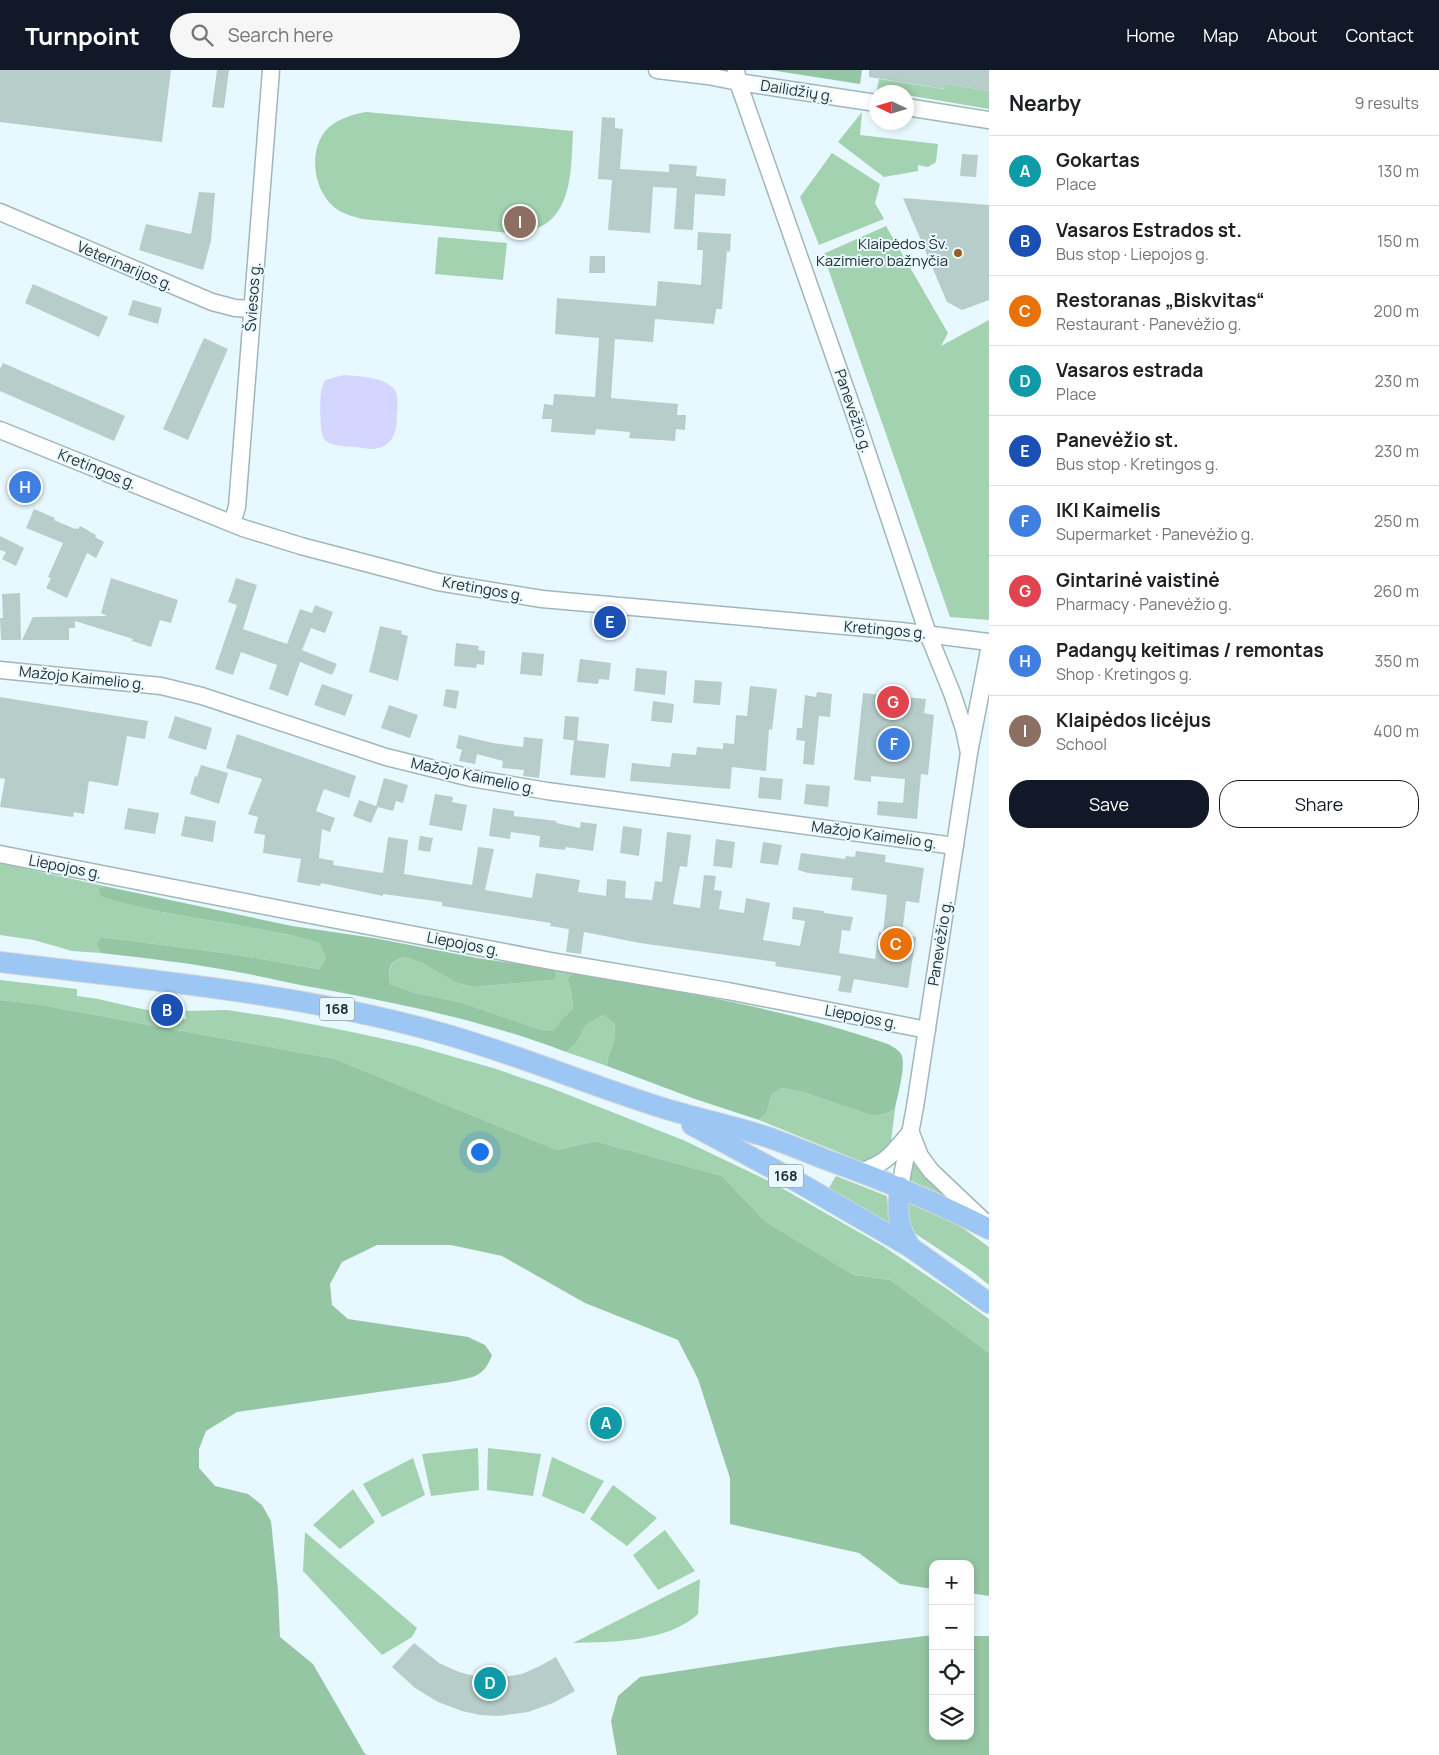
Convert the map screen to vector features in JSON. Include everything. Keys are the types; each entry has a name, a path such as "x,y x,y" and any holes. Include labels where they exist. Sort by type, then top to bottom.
{"main road":[{"name":"168","path":"0,962 282,998 433,1030 510,1054 662,1108 765,1136 900,1187 989,1227"},
{"name":"168","path":"662,1108 803,1185 910,1247 989,1304"},
{"path":"803,1185 817,1156"},
{"path":"900,1187 898,1212 901,1232 910,1247"}],"street":[{"name":"Šviesos g.","path":"232,523 238,507 270,70"},
{"name":"Dailidžių g.","path":"658,70 708,76 737,76 869,102"},
{"name":"Panevėžio g.","path":"737,76 854,413 928,634 952,693 969,753"},
{"path":"914,108 989,120"},
{"name":"Veterinarijos g.","path":"0,212 212,302 235,308 252,309"},
{"name":"Kretingos g.","path":"0,430 232,523 282,540 438,582 512,595 928,634 989,642"},
{"name":"Panevėžio g.","path":"900,1187 911,1132 969,753 989,650"},
{"name":"Mažojo Kaimelio g.","path":"0,670 161,686 202,696 386,757 471,778 547,791 955,846"},
{"name":"Liepojos g.","path":"0,854 321,918 550,961 728,991 927,1030"},
{"name":"Panevėžio g.","path":"911,1132 920,1156 931,1171 989,1227"},
{"path":"860,1172 876,1167 889,1159 911,1132"}],"green space":[{"path":"770,70 862,70 860,84"},
{"path":"879,79 944,89 946,84 989,91 989,109 914,96 914,85 878,85"},
{"path":"366,112 573,131 570,175 562,204 555,215 544,225 530,231 511,233 362,219 344,213 326,199 320,189 315,165 316,153 319,142 333,124 349,116"},
{"path":"862,112 860,135 938,144 936,162 928,167 918,165 918,171 884,177 838,142"},
{"path":"832,153 880,184 875,203 884,219 819,245 800,197"},
{"path":"886,226 948,333 941,346 989,320 989,620 950,617 823,254"},
{"path":"438,237 507,243 503,280 435,274"},
{"path":"0,863 104,886 98,889 100,896 155,911 266,930 321,943 326,958 319,969 232,954 101,937 96,944 101,953 72,951 34,940 0,935"},
{"path":"104,886 292,926 374,938 477,958 554,969 557,976 554,980 474,987 457,983 420,962 404,957 394,961 390,967 390,984 416,993 460,1002 542,1030 554,1031 561,1020 573,1008 567,978 574,973 693,994 811,1021 888,1044 901,1054 903,1065 895,1109 885,1114 873,1116 803,1092 782,1088 772,1094 767,1112 759,1120 695,1099 607,1066 614,1041 615,1024 603,1015 586,1025 576,1044 566,1052 474,1022 380,1000 216,968 101,953 96,944 101,937 232,954 319,969 326,958 320,943 265,930 155,911 127,904 100,896 98,889"},
{"path":"404,957 420,962 457,983 474,987 554,980 557,976 554,969 574,973 567,978 573,1008 561,1020 554,1032 542,1030 460,1002 416,993 390,984 392,964"},
{"path":"0,980 77,989 77,996 165,1013 168,1018 186,1019 186,1011 227,1010 352,1032 416,1046 493,1068 551,1088 683,1140 773,1183 883,1246 989,1319 989,1353 891,1280 854,1275 766,1222 722,1176 595,1141 557,1150 335,1059 36,1004 0,1000"},
{"path":"0,1000 36,1004 335,1059 557,1150 595,1141 722,1176 766,1222 854,1275 891,1280 989,1353 989,1596 974,1594 974,1560 929,1560 929,1588 900,1584 859,1553 730,1524 730,1478 698,1379 678,1340 585,1303 502,1256 451,1245 377,1245 342,1262 330,1284 332,1305 348,1319 468,1337 485,1345 492,1355 485,1369 471,1378 450,1382 237,1412 206,1431 199,1449 199,1468 215,1486 248,1494 262,1505 271,1521 278,1590 280,1637 313,1664 365,1754 368,1755 0,1755"},
{"path":"603,1015 615,1024 614,1041 607,1066 566,1052 576,1044 586,1025"},
{"path":"782,1088 803,1092 873,1116 885,1114 895,1109 890,1151 871,1161 860,1161 759,1120 767,1112 772,1094"},
{"path":"911,1152 961,1203 907,1179"},
{"path":"836,1176 887,1196 891,1229 827,1191"},
{"path":"905,1201 928,1208 939,1214 989,1247 989,1285 973,1272 913,1232 909,1225"},
{"path":"478,1448 479,1490 431,1496 422,1454"},
{"path":"488,1448 541,1454 533,1496 487,1490"},
{"path":"552,1457 604,1481 584,1514 542,1496"},
{"path":"413,1458 425,1495 382,1517 363,1484"},
{"path":"613,1485 657,1518 627,1546 590,1519"},
{"path":"353,1489 375,1522 340,1549 313,1525"},
{"path":"665,1530 695,1571 658,1590 633,1555"},
{"path":"305,1532 417,1628 412,1637 382,1655 303,1571"},
{"path":"700,1579 698,1614 686,1623 671,1630 639,1639 573,1643"},
{"path":"929,1636 929,1740 974,1740 974,1636 989,1636 989,1755 617,1755 611,1721 618,1696 640,1677 837,1647"}],"water":[{"path":"344,375 385,382 395,390 398,403 396,428 390,441 384,446 373,449 340,446 325,440 321,424 321,390 325,380"}],"building":[{"path":"0,70 171,70 162,142 0,122"},
{"path":"217,70 229,70 224,108 212,107"},
{"path":"869,70 989,70 989,91 946,84 945,89 869,77"},
{"path":"602,117 615,118 615,128 623,129 620,169 669,172 669,164 697,166 696,176 726,179 725,196 695,194 693,230 674,229 677,188 653,187 650,233 608,230 612,180 598,179"},
{"path":"962,154 978,155 976,177 960,176"},
{"path":"199,192 215,193 211,241 203,270 139,250 146,224 191,234"},
{"name":"Klaipėdos Šv. Kazimiero bažnyčia","path":"903,198 989,205 989,300 962,310 947,302"},
{"path":"698,232 731,234 730,252 727,251 722,309 716,309 714,324 655,319 653,342 615,339 611,398 678,404 677,415 686,415 685,430 676,429 675,441 629,438 630,432 596,429 595,435 551,432 552,419 542,419 544,404 553,405 554,394 595,397 599,338 555,334 557,298 656,306 658,281 701,285 703,250 697,250"},
{"path":"590,256 605,256 605,273 589,273"},
{"path":"33,284 108,317 99,337 25,303"},
{"path":"133,300 162,308 158,324 128,315"},
{"path":"204,338 228,349 188,440 163,429"},
{"path":"3,363 125,416 114,441 0,391 0,369"},
{"path":"34,509 75,529 78,529 80,526 104,542 96,558 87,553 67,598 46,588 51,578 48,577 63,543 26,528"},
{"path":"0,536 24,548 16,566 2,559 6,552 0,550"},
{"path":"111,578 178,600 171,623 160,620 151,647 132,641 133,639 75,621 75,628 69,628 69,640 22,640 33,617 107,616 101,613"},
{"path":"236,578 257,585 243,629 287,644 300,609 312,613 315,605 333,612 325,633 311,628 302,650 337,664 332,675 300,662 288,696 269,689 277,665 241,652 233,675 215,669 237,605 228,602"},
{"path":"20,593 21,640 1,640 0,618 3,618 2,594"},
{"path":"380,626 402,631 401,634 408,636 398,681 369,672"},
{"path":"456,643 479,646 478,650 485,651 484,665 477,664 476,668 454,666"},
{"path":"522,652 544,654 542,676 520,674"},
{"path":"580,659 611,663 609,680 599,679 598,684 577,682"},
{"path":"636,668 667,671 665,695 634,691"},
{"path":"695,680 722,682 720,705 693,703"},
{"path":"322,684 353,695 345,716 314,705"},
{"path":"750,686 777,689 772,730 769,729 766,771 732,767 730,789 630,781 632,763 670,767 672,753 696,755 697,747 723,749 723,743 734,744 736,715 747,716"},
{"path":"446,689 459,691 456,709 443,706"},
{"path":"817,692 832,694 830,717 819,716 814,765 803,764 805,741 796,740 797,728 802,728 805,695 816,697"},
{"path":"863,693 926,699 924,713 934,715 928,775 921,774 917,819 877,815 878,801 903,803 905,779 871,776 871,782 854,780"},
{"path":"0,697 148,721 145,739 127,736 118,786 89,781 84,814 74,812 73,817 0,807 5,779 0,778"},
{"path":"653,701 674,704 672,723 651,721"},
{"path":"389,705 418,715 410,738 381,728"},
{"path":"175,716 212,728 206,750 168,738"},
{"path":"565,716 579,717 577,741 563,739"},
{"path":"237,734 356,776 349,798 324,789 316,811 335,818 330,832 322,829 319,858 334,861 333,865 383,873 388,837 408,840 404,874 472,885 478,847 494,849 485,890 532,898 536,873 580,880 578,892 606,896 607,879 626,881 625,898 652,900 655,881 662,882 667,832 691,835 687,867 680,866 673,904 700,908 704,875 716,876 714,890 722,891 719,909 744,913 746,898 770,903 763,940 800,946 805,921 792,919 793,907 824,911 824,913 853,917 850,931 842,930 839,953 875,959 879,932 883,933 887,895 851,890 853,878 808,873 798,870 801,853 845,859 846,856 855,857 856,851 886,855 885,862 924,868 919,903 906,901 902,935 916,937 908,988 854,979 851,993 838,991 841,976 775,966 776,962 640,943 584,932 581,954 566,952 569,929 550,926 551,923 442,906 442,902 383,894 383,896 321,883 320,886 297,882 301,859 263,853 265,835 254,833 258,817 248,814 262,779 226,768"},
{"path":"459,735 493,743 523,747 524,737 543,739 539,778 523,776 524,770 502,768 503,761 477,754 475,764 459,761 462,750 456,748"},
{"path":"574,740 609,744 605,778 570,775"},
{"path":"201,765 228,773 219,804 190,794 195,776 197,777"},
{"path":"760,777 783,779 781,800 758,798"},
{"path":"384,778 408,785 403,803 396,801 393,811 378,807 371,823 353,816 359,800 376,806"},
{"path":"806,784 830,786 828,807 804,804"},
{"path":"435,794 453,797 452,802 467,805 462,831 429,825"},
{"path":"128,808 159,813 155,834 124,829"},
{"path":"493,808 514,811 514,816 557,821 556,823 580,828 581,822 597,824 593,851 566,847 565,850 539,847 540,836 511,832 510,839 489,836"},
{"path":"185,816 216,821 213,842 181,836"},
{"path":"623,826 642,829 639,856 620,853"},
{"path":"420,836 433,838 430,852 418,850"},
{"path":"716,839 735,842 732,868 713,866"},
{"path":"763,842 782,845 778,865 760,863"},
{"path":"414,1643 439,1663 459,1672 478,1677 504,1677 522,1674 556,1657 575,1691 553,1703 528,1712 498,1716 462,1711 438,1702 415,1688 392,1667"}],"place":[{"name":"Klaipėdos licėjus","path":"520,222"},
{"name":"Klaipėdos Šv. Kazimiero bažnyčia","path":"958,253"},
{"name":"Padangų keitimas / remontas","path":"25,487"},
{"name":"Panevėžio st.","path":"610,622"},
{"name":"Gintarinė vaistinė","path":"893,702"},
{"name":"IKI Kaimelis","path":"894,744"},
{"name":"Restoranas „Biskvitas“","path":"896,944"},
{"name":"Vasaros Estrados st.","path":"167,1010"},
{"name":"Gokartas","path":"606,1423"},
{"name":"Vasaros estrada","path":"490,1683"}]}
